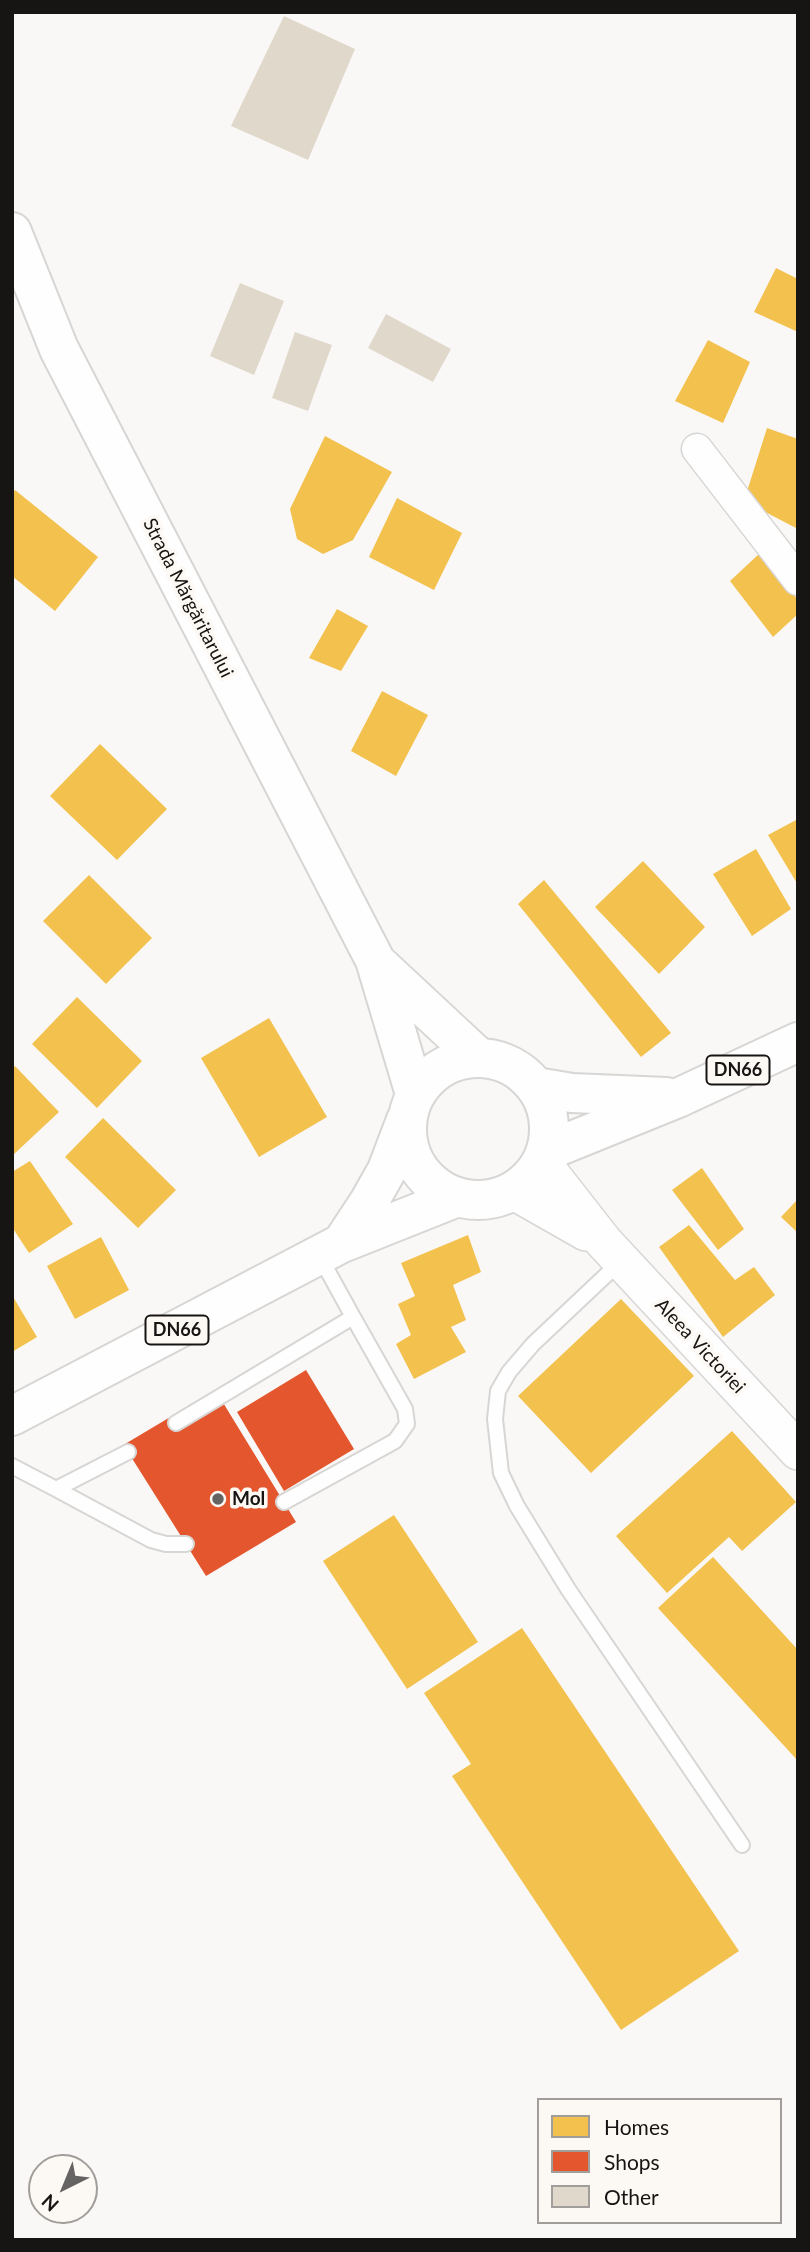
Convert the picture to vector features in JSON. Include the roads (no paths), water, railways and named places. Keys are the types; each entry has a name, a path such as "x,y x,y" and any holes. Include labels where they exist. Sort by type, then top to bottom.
{"main road":[{"name":"Strada Mărgăritarului","path":"16,259 93,418 375,960 410,1107"},
{"name":"Strada Mărgăritarului","path":"375,960 478,1057"},
{"name":"DN66","path":"12,1416 330,1250 455,1198 475,1201 495,1199 514,1191 530,1179 544,1157 798,1042"},
{"name":"DN66","path":"330,1250 369,1202 381,1181 410,1107 430,1075 453,1062 478,1057 500,1061 520,1071 536,1087 572,1093 678,1098"},
{"path":"536,1087 546,1107 550,1129 544,1157"},
{"path":"410,1107 407,1144 416,1167 433,1186 455,1198"}],"street":[{"path":"697,449 798,580"},
{"name":"Aleea Victoriei","path":"544,1157 612,1251 798,1451"},
{"name":"Aleea Victoriei","path":"514,1191 612,1251"}],"lane":[{"path":"284,1502 395,1441 407,1424 405,1409 353,1317 330,1250"},
{"path":"612,1251 509,1372 498,1391 495,1419 501,1473 517,1506 568,1589 742,1845"},
{"path":"176,1423 353,1317"},
{"path":"57,1489 128,1452"},
{"path":"12,1466 151,1540 166,1544 186,1544"}],"place":[{"name":"Mol","path":"218,1499"}]}
